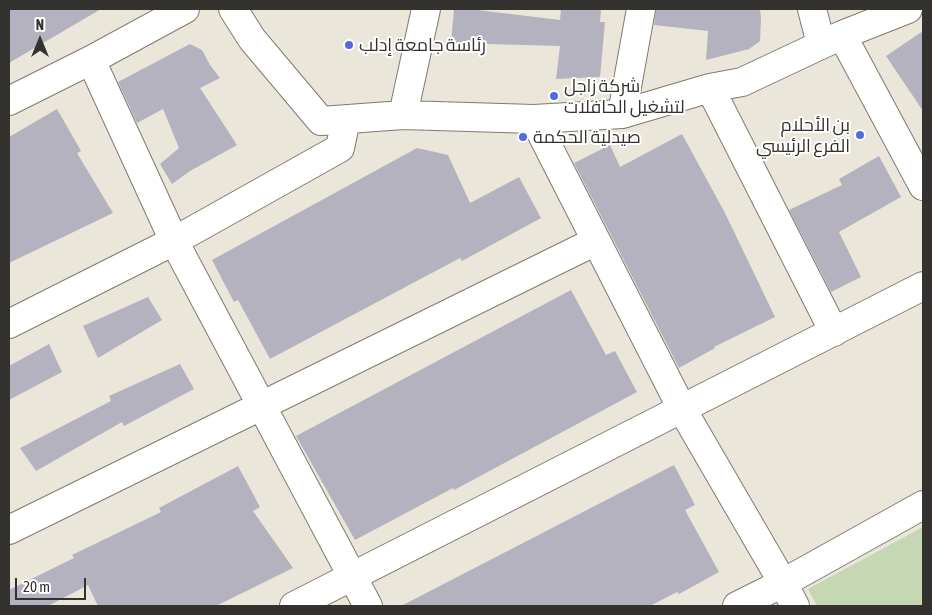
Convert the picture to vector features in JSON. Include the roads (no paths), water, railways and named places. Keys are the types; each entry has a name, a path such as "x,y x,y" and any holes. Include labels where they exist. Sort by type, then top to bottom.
{"street":[{"path":"9,99 91,60 185,9"},
{"path":"232,9 252,39 321,121 403,115 534,119 622,114 710,88 742,82 832,39 908,9"},
{"path":"403,115 426,9"},
{"path":"622,114 641,9"},
{"path":"812,9 923,186"},
{"path":"91,60 174,241 368,606"},
{"path":"710,88 834,332"},
{"path":"9,324 174,241 340,148 346,119"},
{"path":"534,119 682,409 789,595"},
{"path":"9,530 596,241"},
{"path":"294,606 923,286"},
{"path":"737,606 789,595 923,505"}],"place":[{"name":"رئاسة جامعة إدلب","path":"349,45"},
{"name":"شركة زاجل لتشغيل الحافلات","path":"554,96"},
{"name":"بن الأحلام الفرع الرئيسي","path":"860,135"},
{"name":"صيدلية الحكمة","path":"523,137"}]}
